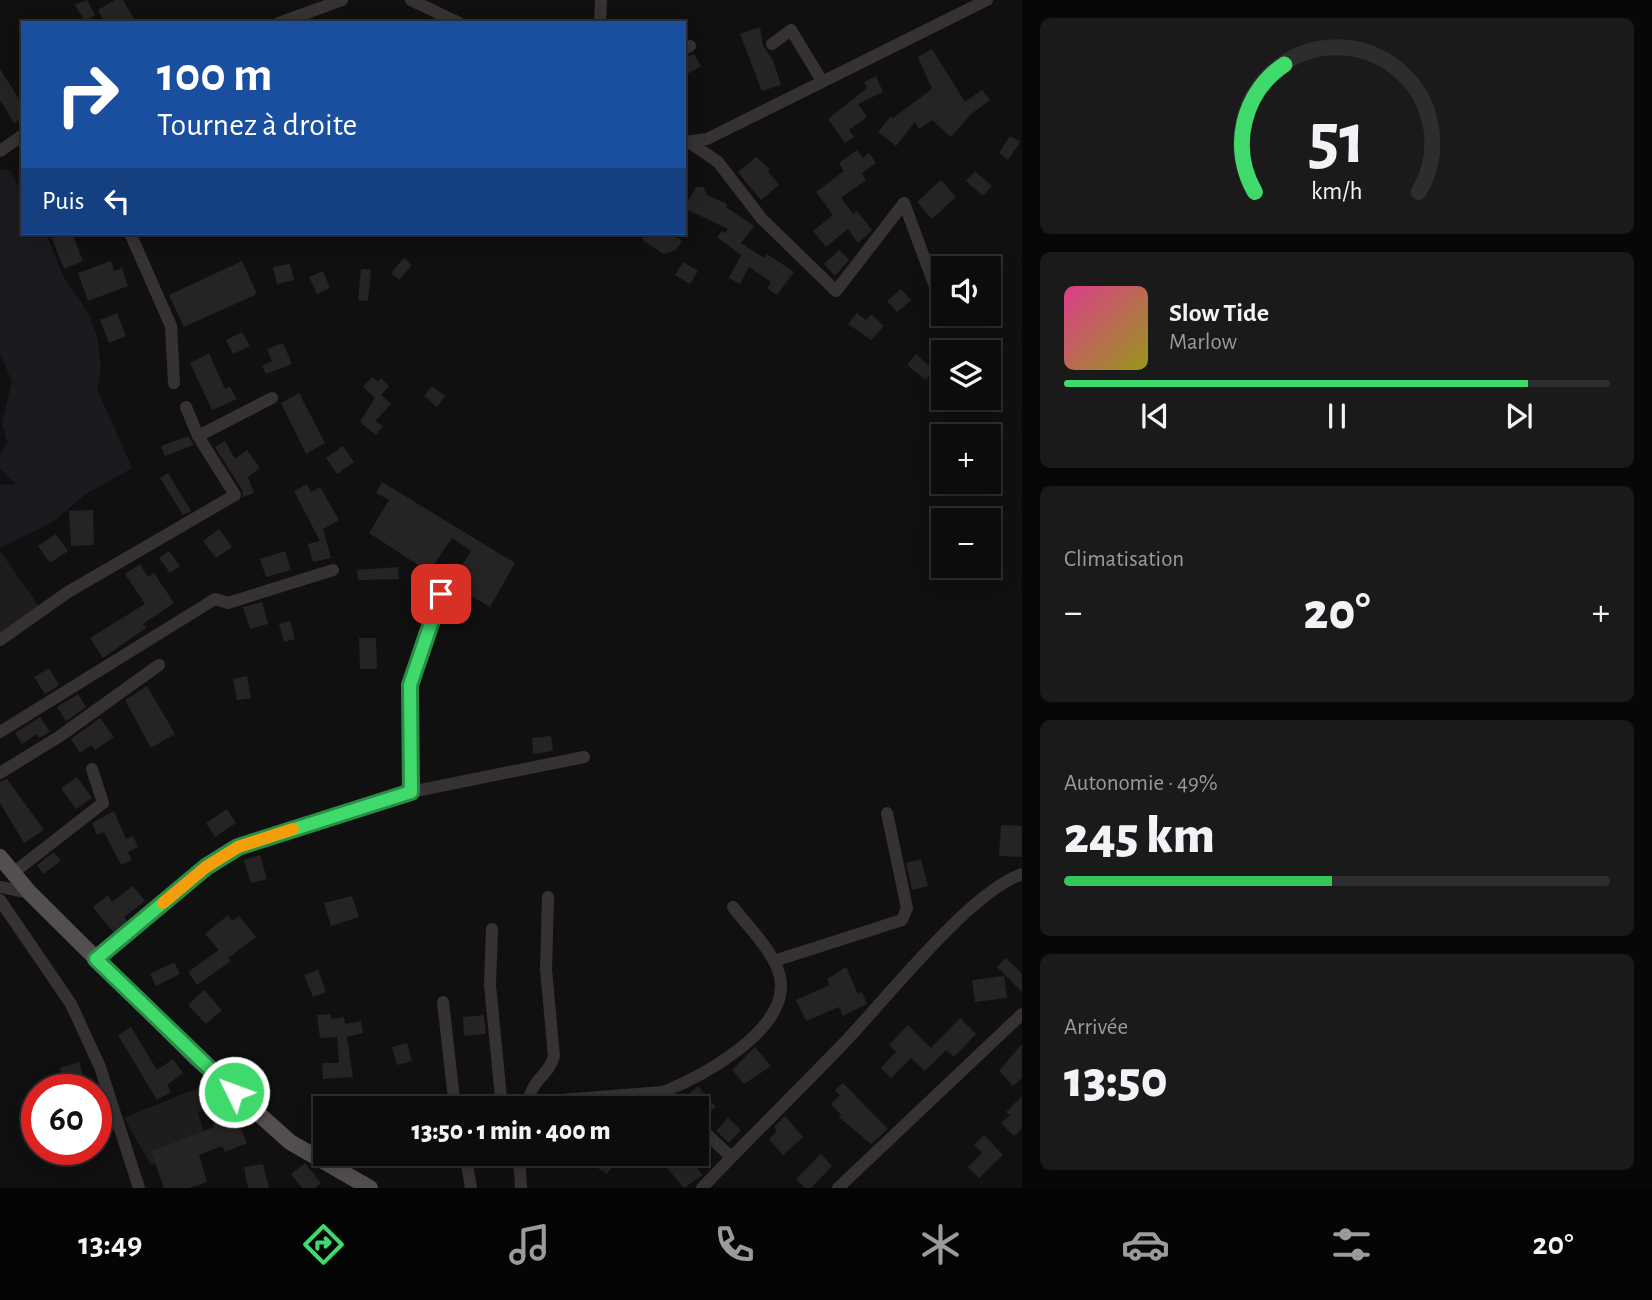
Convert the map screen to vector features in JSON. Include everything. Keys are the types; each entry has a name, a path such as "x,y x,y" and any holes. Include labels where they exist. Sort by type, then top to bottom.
{"main road":[{"path":"0,857 30,893 196,1058 290,1142 370,1188"}],"street":[{"path":"284,21 342,0"},
{"path":"411,0 455,21"},
{"path":"441,14 443,0"},
{"path":"600,21 601,0"},
{"path":"687,142 707,139 987,0"},
{"path":"772,44 791,30 822,81"},
{"path":"0,151 21,136"},
{"path":"687,142 718,162 762,219 836,291 904,203 931,276"},
{"path":"131,235 171,326 174,383"},
{"path":"198,436 272,398"},
{"path":"0,640 68,592 235,495 198,436 186,407"},
{"path":"0,732 215,599 228,603 333,570"},
{"path":"411,792 410,685 441,594"},
{"path":"0,773 60,736 159,665"},
{"path":"96,959 206,867 238,847 411,792 584,757"},
{"path":"13,873 103,803 92,769"},
{"path":"774,961 902,920 907,908 887,813"},
{"path":"702,1188 840,1047 957,921 999,887 1022,874"},
{"path":"0,887 30,893"},
{"path":"548,897 546,969 554,1056 552,1067 533,1085 530,1095 536,1102 663,1092 700,1077 750,1042 778,1002 781,983 774,961 733,907"},
{"path":"0,900 71,1004 100,1067 139,1188"},
{"path":"492,929 490,985 501,1096"},
{"path":"443,1002 454,1096"},
{"path":"838,1188 1022,1014"},
{"path":"663,1092 667,1096"},
{"path":"709,1136 731,1157"},
{"path":"467,1166 471,1188"},
{"path":"519,1166 521,1188"}],"shaded area":[{"path":"0,169 10,170 21,191 21,235 47,235 64,278 89,314 98,340 101,369 97,389 132,468 86,494 51,523 0,548 0,485 16,484 0,469 0,456 7,442 2,423 12,382 0,353"},
{"path":"0,551 42,611 0,640"},
{"path":"205,1085 215,1098 198,1113 209,1148 151,1165 124,1118"}],"building":[{"path":"87,0 95,15 85,21 75,5"},
{"path":"115,0 123,0 135,21 104,21 98,10"},
{"path":"760,27 763,46 773,60 781,85 762,91 740,34"},
{"path":"932,49 965,102 982,90 990,100 971,114 951,137 932,120 919,129 915,122 896,146 878,132 891,116 893,118 932,89 918,57"},
{"path":"694,54 701,66 686,75 686,57"},
{"path":"0,69 21,102 21,118 14,123 0,100"},
{"path":"876,76 883,92 858,104 867,117 849,130 854,137 845,143 828,119 867,88 864,82"},
{"path":"1010,136 1020,142 1008,160 999,153"},
{"path":"857,150 863,158 869,153 876,163 862,173 866,180 841,198 853,214 857,211 872,230 858,243 848,229 826,247 813,231 833,215 816,192 844,171 839,163"},
{"path":"756,157 770,169 768,171 779,185 761,200 738,172"},
{"path":"975,171 992,186 983,196 966,181"},
{"path":"941,180 956,197 932,219 917,202"},
{"path":"696,187 703,187 707,195 727,204 726,207 754,226 741,243 764,258 767,254 794,272 777,295 767,288 771,282 749,267 740,284 729,278 741,255 717,237 728,229 686,209"},
{"path":"51,235 73,235 83,261 64,269"},
{"path":"645,235 676,235 675,237 682,241 676,250 664,254 642,240"},
{"path":"839,250 849,260 835,276 824,264"},
{"path":"404,258 412,265 399,280 391,273"},
{"path":"111,261 114,271 122,268 128,286 88,301 78,273"},
{"path":"242,261 257,294 184,327 169,295"},
{"path":"683,262 698,271 690,284 675,275"},
{"path":"290,264 294,280 277,284 273,267"},
{"path":"361,269 371,270 368,301 358,300"},
{"path":"323,271 330,288 317,294 309,277"},
{"path":"901,289 911,300 897,312 887,301"},
{"path":"117,313 126,336 109,343 100,320"},
{"path":"857,313 866,320 871,314 884,326 871,340 848,324"},
{"path":"242,332 250,346 233,354 226,340"},
{"path":"283,343 292,364 266,374 262,366 272,361 267,349"},
{"path":"209,353 225,389 230,387 237,399 212,410 190,363"},
{"path":"916,354 931,368 931,373 926,380 907,365"},
{"path":"372,377 378,382 381,378 389,386 381,395 391,404 375,421 383,426 376,435 360,422 375,398 363,387"},
{"path":"432,386 445,396 437,407 424,396"},
{"path":"299,393 325,443 306,454 281,403"},
{"path":"188,436 194,445 165,456 161,446"},
{"path":"225,441 235,459 247,450 260,468 248,477 254,493 243,497 242,490 215,447"},
{"path":"343,446 354,462 337,474 326,458"},
{"path":"168,473 191,511 183,515 160,478"},
{"path":"382,482 515,563 490,607 450,584 471,551 452,538 429,572 369,533 389,500 376,493"},
{"path":"307,484 311,492 320,487 339,520 323,529 331,558 313,562 308,544 320,541 294,491"},
{"path":"93,510 94,545 71,546 69,511"},
{"path":"219,529 232,547 216,558 203,541"},
{"path":"56,534 68,551 50,563 38,546"},
{"path":"169,551 180,566 170,573 159,558"},
{"path":"285,551 291,570 266,577 260,559"},
{"path":"140,564 148,577 154,573 174,603 143,624 146,628 103,658 90,638 145,604 125,574"},
{"path":"398,567 399,579 358,580 357,570"},
{"path":"262,602 268,624 250,629 243,607"},
{"path":"290,621 295,639 284,642 279,624"},
{"path":"359,638 376,638 377,669 360,669"},
{"path":"49,668 59,685 45,694 34,677"},
{"path":"247,676 251,698 237,700 233,679"},
{"path":"147,686 175,734 151,748 125,700"},
{"path":"78,694 86,707 66,721 57,707"},
{"path":"40,717 50,732 39,738 37,734 22,744 15,733"},
{"path":"100,718 114,737 95,750 91,745 80,753 71,739"},
{"path":"551,736 553,751 533,754 532,738"},
{"path":"77,777 92,798 76,809 61,788"},
{"path":"7,779 44,830 24,843 0,803 0,782"},
{"path":"227,809 236,823 215,837 206,823"},
{"path":"114,811 126,839 133,836 138,847 128,852 132,860 121,865 104,832 97,835 92,823"},
{"path":"1001,825 1022,826 1022,857 999,856"},
{"path":"54,852 61,861 43,874 37,865"},
{"path":"260,855 267,879 251,883 244,860"},
{"path":"921,859 928,886 912,890 906,863"},
{"path":"133,886 145,901 124,917 127,921 114,933 93,907 108,895 112,902"},
{"path":"352,896 359,917 331,926 324,903"},
{"path":"228,915 232,921 239,916 256,937 228,958 231,961 197,985 188,972 219,950 205,934"},
{"path":"1006,958 1022,974 1022,992 997,967"},
{"path":"174,962 180,974 156,986 150,974"},
{"path":"846,967 858,994 862,992 867,1004 843,1016 839,1007 806,1021 796,1000 830,985 827,979"},
{"path":"318,970 326,992 313,997 304,975"},
{"path":"1004,976 1007,998 975,1002 972,980"},
{"path":"204,990 222,1010 206,1024 188,1005"},
{"path":"331,1014 331,1019 344,1017 345,1024 361,1021 363,1033 347,1037 353,1077 323,1079 322,1063 339,1063 337,1037 320,1038 317,1015"},
{"path":"484,1015 486,1034 464,1036 463,1017"},
{"path":"960,1018 976,1034 954,1057 946,1050 925,1071 911,1058 891,1078 881,1068 896,1052 889,1045 908,1025 931,1048"},
{"path":"131,1027 157,1070 173,1059 183,1073 167,1085 171,1092 157,1100 118,1035"},
{"path":"407,1043 412,1061 397,1065 392,1047"},
{"path":"1022,1044 1022,1078 1013,1086 999,1071"},
{"path":"755,1047 771,1066 744,1084 732,1070"},
{"path":"79,1062 82,1074 62,1074 60,1068"},
{"path":"843,1083 888,1129 871,1144 839,1117 841,1115 831,1104 840,1095 835,1090"},
{"path":"698,1086 707,1096 686,1096"},
{"path":"1022,1096 1022,1128 1014,1136 1001,1123 1010,1115 1006,1112"},
{"path":"709,1099 716,1107 709,1113"},
{"path":"235,1115 247,1143 225,1152 222,1146 199,1155 207,1182 189,1188 164,1188 151,1151 214,1127 213,1124"},
{"path":"785,1116 803,1137 783,1155 769,1139 777,1131 774,1127"},
{"path":"728,1118 741,1130 729,1143 716,1131"},
{"path":"984,1135 1003,1155 979,1178 968,1167 982,1153 974,1145"},
{"path":"821,1154 832,1166 811,1188 805,1188 796,1179"},
{"path":"305,1163 321,1183 315,1188 302,1188 291,1174"},
{"path":"263,1164 269,1188 248,1188 244,1167"},
{"path":"594,1166 612,1166 607,1174"},
{"path":"696,1166 703,1175 684,1188 667,1168"}],"slow traffic":[{"path":"163,903 206,867 238,847 293,829"}],"route":[{"path":"234,1092 96,959 206,867 238,847 411,792 410,685 441,594"}]}
